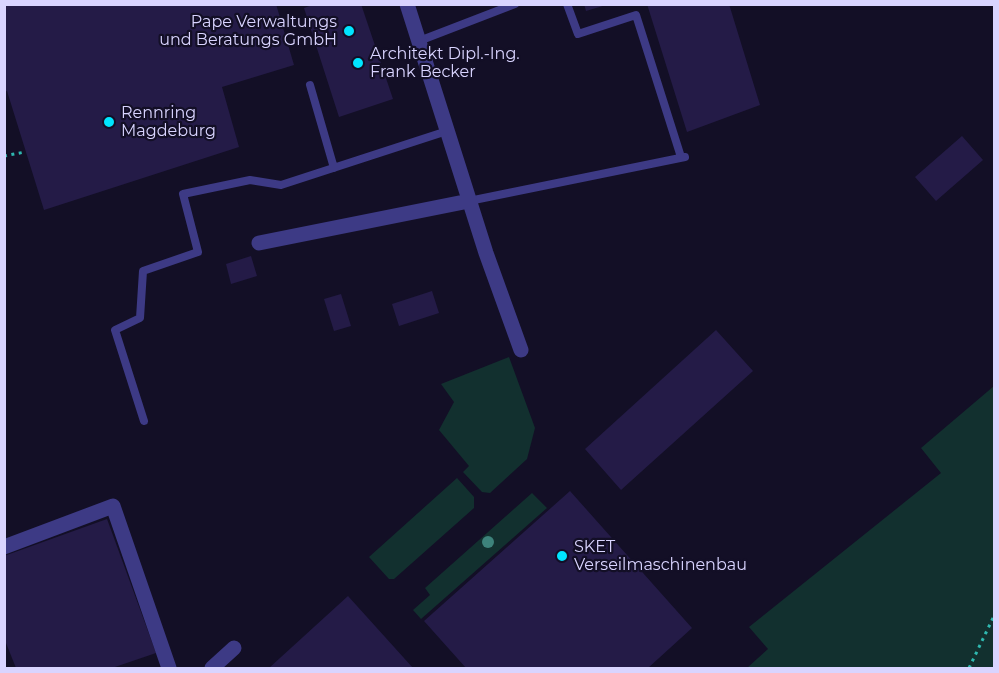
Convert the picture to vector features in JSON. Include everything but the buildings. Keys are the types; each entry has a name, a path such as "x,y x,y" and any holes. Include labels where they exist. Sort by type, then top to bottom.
{"street":[{"path":"411,6 419,41 469,201 521,350"},
{"path":"259,243 469,201"},
{"path":"4,547 113,506 169,669"},
{"path":"212,669 234,648"}],"lane":[{"path":"419,41 515,4"},
{"path":"469,201 683,157 636,15 578,34 567,4"},
{"path":"310,85 334,168"},
{"path":"144,421 115,330 141,318 143,271 198,252 183,195 250,180 280,185 447,131"}],"path":[{"path":"4,156 25,152"},
{"path":"969,669 994,616"}],"green space":[{"path":"509,357 535,428 527,459 490,493 482,492 463,472 469,466 439,430 454,402 441,384"},
{"path":"994,386 994,668 747,668 768,649 749,627 941,473 921,448"},
{"path":"457,478 474,497 474,508 394,579 389,579 369,557"},
{"path":"532,493 547,508 421,619 413,610 430,595 425,588"}],"place":[{"name":"Pape Verwaltungs und Beratungs GmbH","path":"349,31"},
{"name":"Architekt Dipl.-Ing. Frank Becker","path":"358,63"},
{"name":"Rennring Magdeburg","path":"109,122"},
{"name":"SKET Verseilmaschinenbau","path":"562,556"}]}
